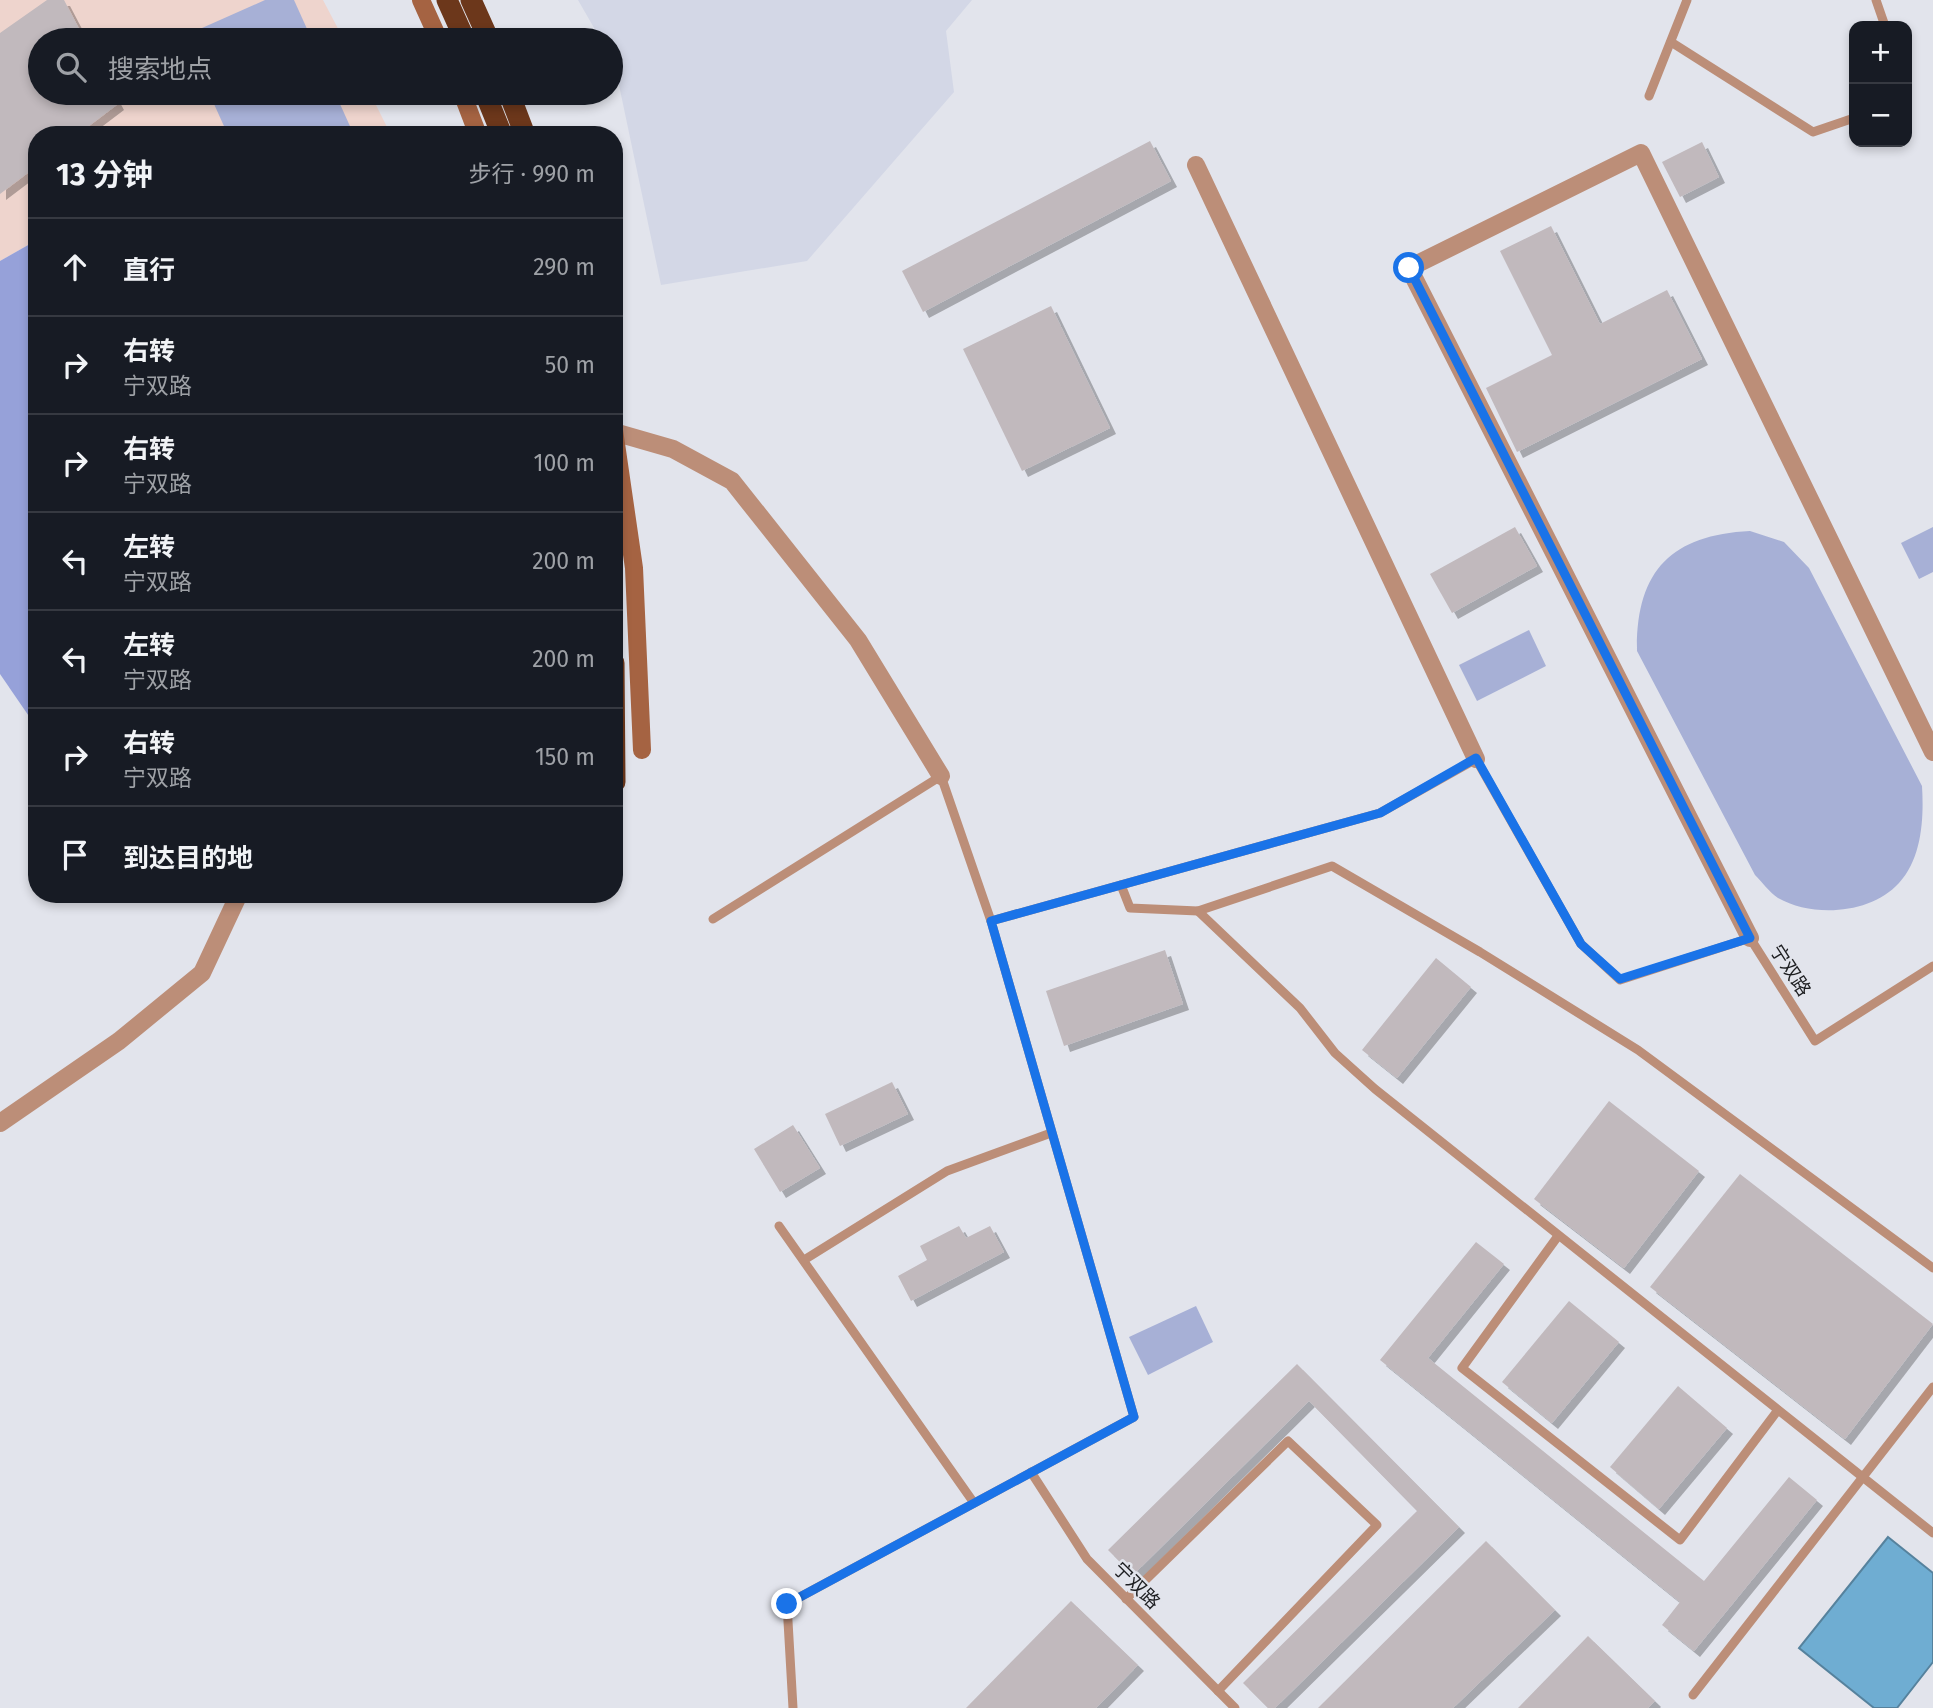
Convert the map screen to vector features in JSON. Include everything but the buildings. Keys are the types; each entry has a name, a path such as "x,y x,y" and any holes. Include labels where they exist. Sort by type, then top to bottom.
{"highway":[{"path":"447,0 460,28"},
{"path":"471,0 485,28"},
{"path":"490,105 498,126"},
{"path":"514,105 522,126"}],"street":[{"path":"421,0 434,28"},
{"path":"477,0 487,28"},
{"path":"467,105 475,126"},
{"path":"520,105 528,126"},
{"path":"1750,938 1409,268 1641,153 1933,752"},
{"path":"1196,165 1476,758"},
{"path":"623,434 673,449 732,481 858,640 941,776"},
{"path":"623,493 634,568 642,750"},
{"path":"0,1123 120,1041 202,973 235,903"}],"lane":[{"path":"1649,96 1687,0"},
{"path":"1876,0 1883,21"},
{"path":"1671,42 1813,132 1849,120"},
{"path":"991,921 1380,813 1476,758"},
{"name":"宁双路","path":"1476,758 1581,944 1620,979 1750,938 1815,1041 1933,966"},
{"path":"713,919 941,776 991,921 1134,1417 787,1604 793,1708"},
{"path":"1121,885 1130,908 1198,911 1332,866 1480,952 1638,1051 1933,1268"},
{"path":"1198,911 1300,1008 1335,1053 1558,1236 1933,1533"},
{"path":"804,1260 947,1171 1051,1133"},
{"path":"779,1226 974,1503"},
{"path":"1558,1236 1462,1368 1680,1540 1778,1410"},
{"path":"1693,1695 1933,1387"},
{"path":"1126,1599 1288,1441 1377,1525 1218,1691"},
{"name":"宁双路","path":"1031,1472 1087,1559 1235,1708"}],"shaded area":[{"path":"0,0 323,0 338,28 28,28 28,105 376,105 386,126 28,126 28,245 0,261"},
{"path":"265,0 294,0 307,28 202,28"},
{"path":"578,0 972,0 946,31 954,92 807,261 661,285 623,104 623,28 594,28"},
{"path":"214,105 340,105 350,126 224,126"},
{"path":"28,245 28,715 0,674 0,261"},
{"path":"1933,527 1933,572 1919,579 1901,543"},
{"path":"1750,531 1784,542 1809,568 1922,786 1920,837 1913,862 1899,883 1887,893 1858,907 1824,910 1792,904 1775,896 1755,875 1637,651 1638,623 1643,599 1651,579 1664,562 1679,550 1699,540"},
{"path":"1529,630 1546,666 1477,701 1459,665"},
{"path":"1196,1306 1213,1342 1148,1375 1129,1337"},
{"path":"1888,1537 1933,1573 1933,1662 1897,1708 1874,1708 1799,1648"}],"route":[{"path":"787,1604 1134,1417 991,921 1380,813 1476,758 1581,944 1620,979 1750,938 1409,268"}]}
